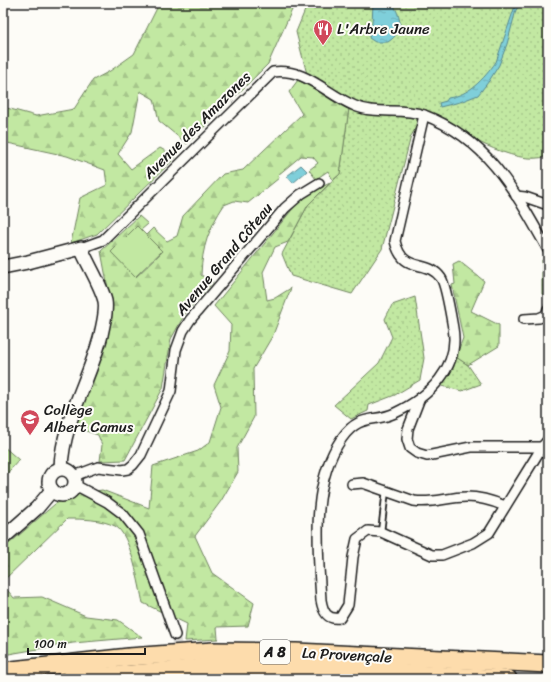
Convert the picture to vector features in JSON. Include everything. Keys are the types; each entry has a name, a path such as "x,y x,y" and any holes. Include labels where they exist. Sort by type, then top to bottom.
{"highway":[{"name":"La Provençale","path":"3,670 129,657 213,651 296,652 548,664"},
{"name":"La Provençale","path":"70,679 215,668 300,668 508,679"}],"street":[{"name":"Avenue des Amazones","path":"3,267 81,248 103,240 273,72 286,71 297,73 355,106 378,110 411,112 424,115 466,137 489,158 516,196 548,250"},
{"path":"424,115 395,241 398,253 410,264 435,272 442,279 453,329 454,348 451,361 441,380 420,398 394,414 361,420 343,438 327,466 320,498 318,549 321,600 322,608 326,616 332,619 340,618 348,605 353,557 357,539 368,532 381,532 432,555 442,555 472,542 489,533 545,443"},
{"name":"Avenue Grand Côteau","path":"74,480 98,467 122,470 128,469 133,465 141,454 171,390 176,350 183,331 190,320 285,208 301,194 319,183"},
{"path":"516,196 525,197 548,205"},
{"path":"61,468 62,453 66,436 96,354 105,319 105,302 81,248"},
{"path":"524,319 539,318 546,315 548,309"},
{"path":"420,398 408,429 407,439 410,448 417,453 427,456 471,447 545,443"},
{"path":"74,480 73,489 65,494 56,493 52,490 49,478 54,471 61,468 68,470 74,480 123,514 139,534 175,635"},
{"path":"352,484 363,482 414,501 422,502 466,497 480,498 505,506"},
{"path":"3,538 37,508 52,490"}],"lane":[{"path":"381,532 386,490"}],"green space":[{"path":"153,3 295,3 268,64 187,144 159,121 154,99 140,91 132,132 118,154 131,169 160,148 176,157 97,234 71,243 80,198 107,185 105,170 67,156 3,142 3,107 36,116 74,109 93,80 110,71 134,54 157,8"},
{"path":"308,3 548,3 548,156 534,158 519,157 502,152 468,137 425,112 411,136 382,249 352,294 291,276 282,254 308,205 340,174 350,100 308,78 296,32"},
{"path":"298,80 349,108 340,174 333,180 328,171 316,179 309,170 318,163 313,157 301,156 278,175 279,178 248,203 234,201 224,205 210,230 203,255 201,275 213,282 185,314 171,339 163,388 125,460 100,461 102,445 98,435 83,430 75,419 108,333 112,310 101,251 139,216 148,224 141,230 137,226 111,252 136,277 162,252 146,235 153,228 167,241 177,236 183,216 223,174 243,170 302,114 289,92"},
{"path":"330,183 308,205 288,242 275,247 263,272 267,300 275,298 291,288 273,335 253,369 254,417 237,448 238,472 221,501 195,536 212,573 254,603 248,626 217,627 218,639 185,641 187,624 143,603 134,561 126,539 121,531 115,526 97,521 67,519 3,581 3,549 55,504 77,494 102,490 149,508 153,466 198,451 210,442 221,407 214,385 230,351 231,325 214,306 303,196"},
{"path":"137,226 162,251 135,277 111,252"},
{"path":"542,260 548,261 548,295 542,294"},
{"path":"459,261 484,281 471,311 499,325 499,346 468,365 456,357 463,338 452,285 455,284 453,264"},
{"path":"415,297 424,358 420,380 395,395 369,405 368,411 351,419 334,405 379,363 392,337 385,319 392,305"},
{"path":"456,357 468,365 481,384 462,391 442,386"},
{"path":"3,446 19,460 3,478"},
{"path":"3,585 14,598 42,597 86,616 118,620 142,637 73,643 3,655"}],"water":[{"path":"373,3 393,3 398,14 400,24 399,28 394,37 388,42 375,42 369,38 372,24"},
{"path":"516,3 521,3 516,10 507,44 499,65 489,81 478,95 460,102 440,107 439,103 446,101 448,98 463,94 475,86 481,81 496,62"},
{"path":"301,165 307,171 293,183 287,176"}],"tunnel":[{"path":"175,635 185,679"}],"place":[{"name":"L'Arbre Jaune","path":"323,46"},
{"name":"Collège Albert Camus","path":"30,436"}]}
